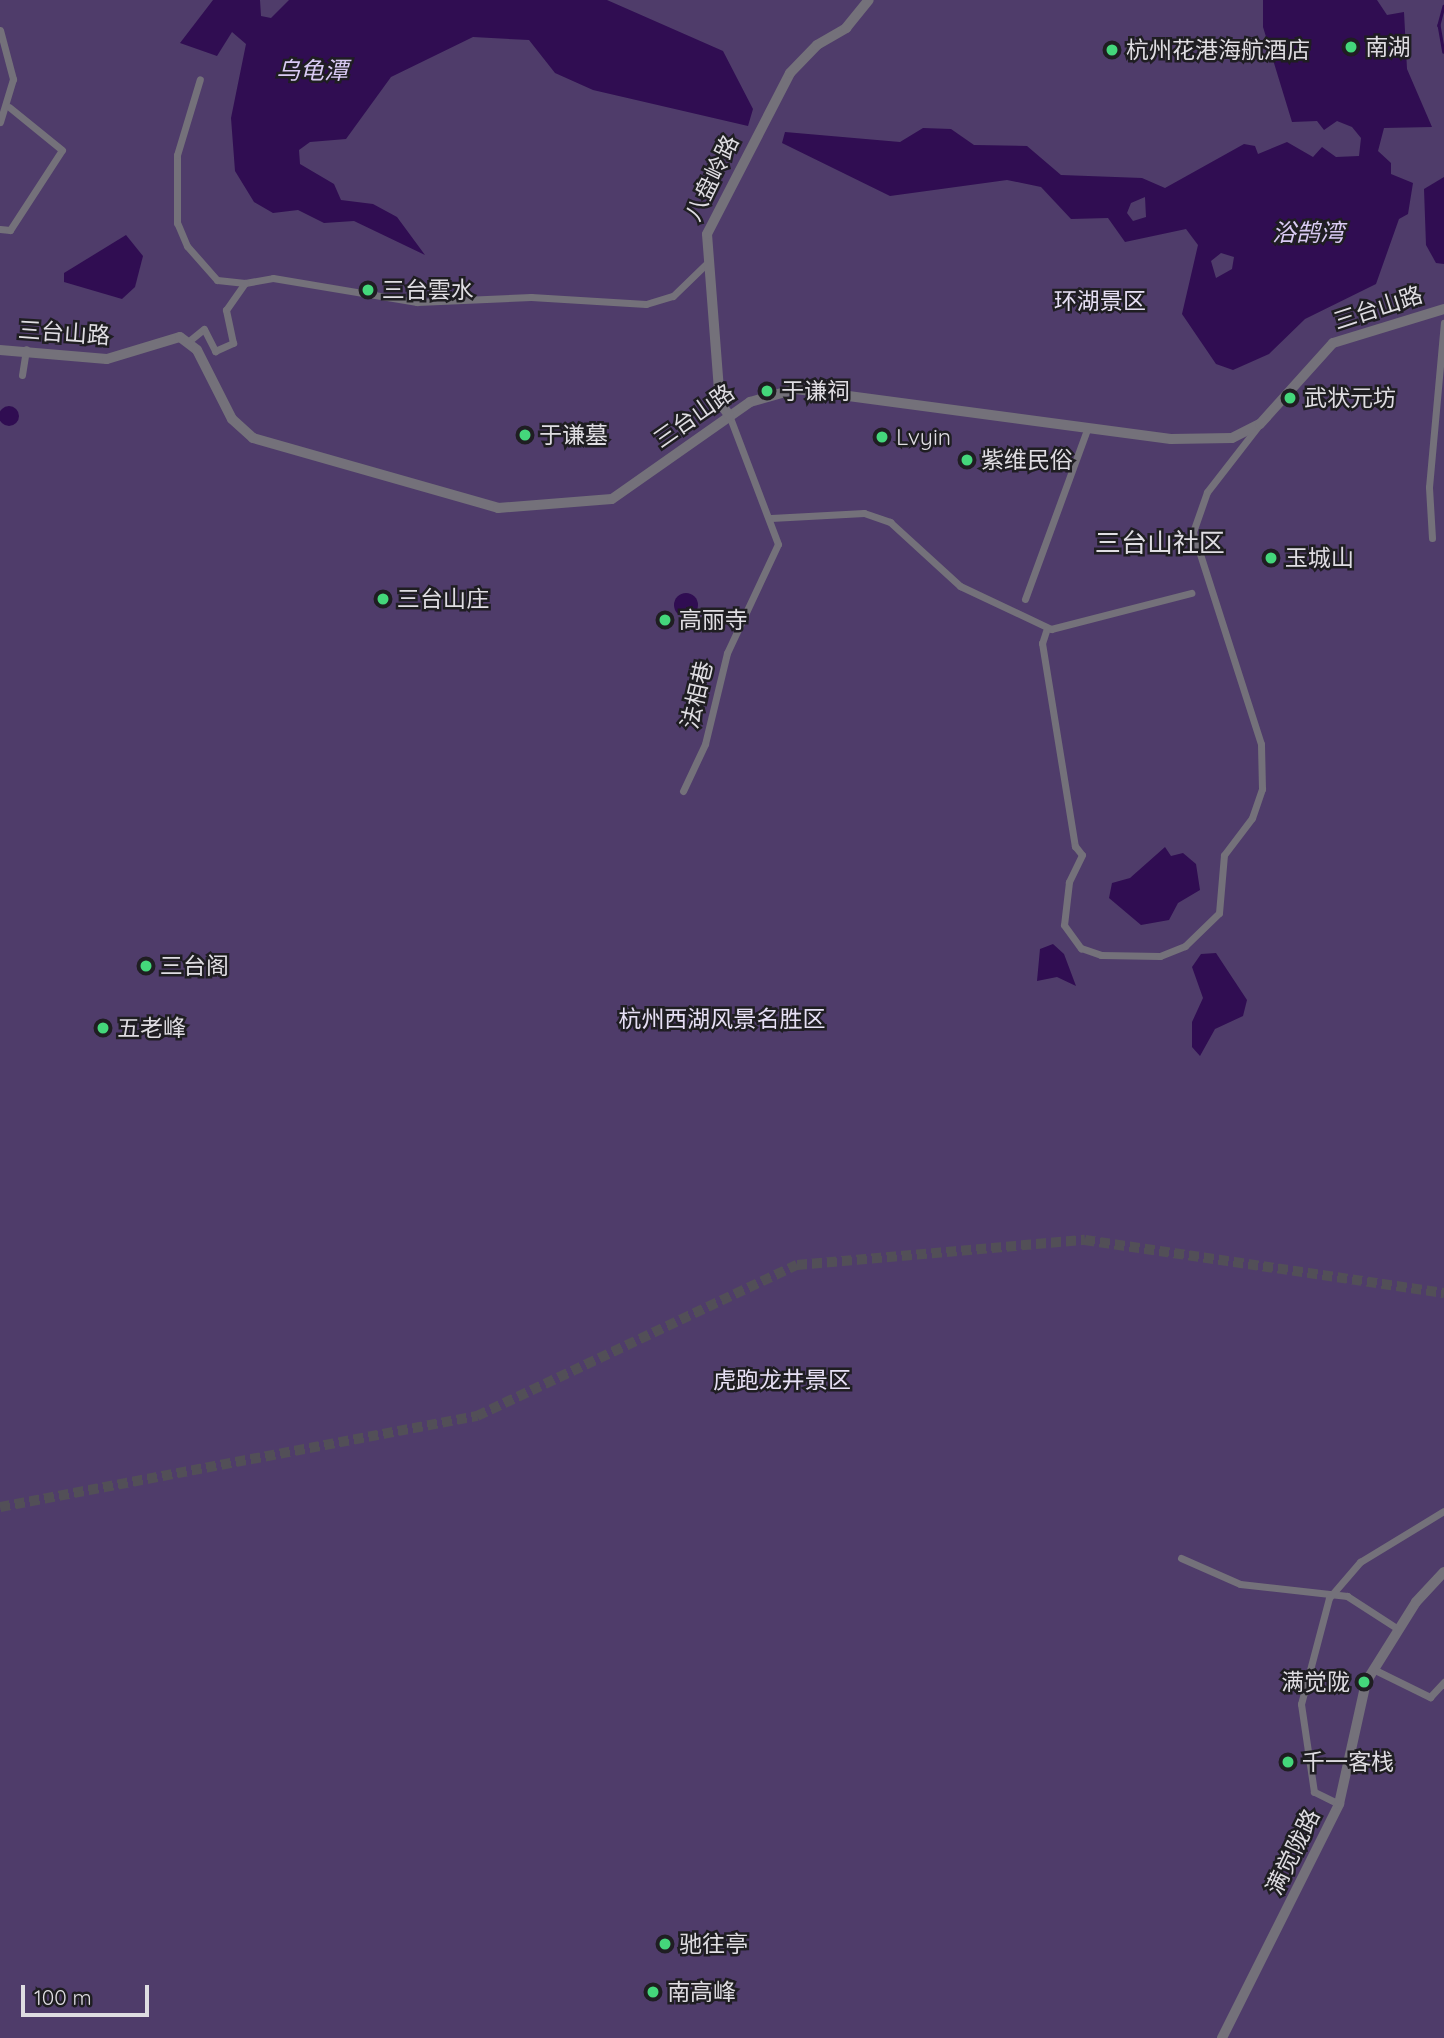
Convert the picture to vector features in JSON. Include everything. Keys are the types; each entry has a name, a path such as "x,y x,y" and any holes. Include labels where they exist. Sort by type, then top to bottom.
{"street":[{"name":"八盘岭路","path":"729,415 720,403 706,264 707,234 790,73 817,45 846,28 869,0"},
{"path":"0,30 11,65 9,107 0,122"},
{"path":"200,79 177,155 177,223 187,246 217,280 246,283 273,278 417,302 531,297 646,304 673,296 706,264"},
{"path":"0,229 10,230 62,150 9,107"},
{"path":"189,341 204,329 215,351 233,343 226,310 246,283"},
{"name":"三台山路","path":"0,350 26,349 107,359 163,339 189,341 232,419 253,438 498,508 612,499 729,415 769,394 796,389 1203,441 1232,438 1260,424 1333,343 1444,309"},
{"path":"1432,538 1429,487 1444,323"},
{"path":"22,375 26,349"},
{"name":"法相巷","path":"683,792 705,744 727,653 778,544 771,518 729,415"},
{"path":"1047,628 1042,643 1075,846 1082,855 1067,891 1064,925 1081,948 1101,955 1160,956 1185,946 1219,913 1224,855 1252,818 1262,789 1261,744 1193,532 1208,492 1260,424"},
{"path":"1025,599 1088,427"},
{"path":"771,518 864,513 890,522 960,586 1047,628 1191,593"},
{"path":"1339,1804 1314,1791 1301,1704 1332,1591 1360,1562 1444,1511"},
{"path":"1181,1558 1240,1584 1332,1591 1398,1629"},
{"name":"满觉陇路","path":"1222,2038 1339,1804 1373,1669 1398,1629 1444,1572"},
{"path":"1373,1669 1430,1697 1444,1682"}],"green space":[{"name":"虎跑龙井景区","path":"0,0 1444,0 1444,2038 0,2038"}],"water":[{"name":"乌龟潭","path":"213,0 260,0 261,16 271,18 289,0 607,0 723,51 753,109 748,126 593,90 555,73 529,40 473,37 391,77 346,139 310,142 299,150 300,164 334,184 341,200 373,204 397,217 425,255 354,221 324,223 298,210 273,213 254,202 235,171 231,118 246,44 232,32 217,56 180,43"},
{"name":"浴鹄湾","path":"1263,0 1377,0 1387,15 1404,12 1407,69 1432,127 1384,128 1378,151 1391,163 1391,174 1413,183 1408,214 1399,219 1376,284 1305,319 1269,354 1233,370 1216,364 1182,314 1198,245 1186,229 1125,242 1108,218 1071,219 1041,187 1007,180 890,196 782,143 785,132 900,142 923,128 951,129 974,145 1027,146 1061,175 1142,178 1165,188 1244,144 1255,146 1258,154 1287,142 1313,157 1322,147 1336,157 1359,156 1361,138 1352,127 1337,121 1324,130 1317,121 1292,122 1263,27","holes":["1145,197 1146,217 1133,221 1127,213 1131,203","1221,253 1234,257 1232,269 1216,278 1211,261"]},
{"path":"1444,177 1444,264 1436,263 1426,245 1424,189"},
{"path":"126,235 143,256 135,287 122,299 64,282 64,273"},
{"path":"9,406 16,409 19,416 16,423 9,426 2,423 -1,416 2,409"},
{"path":"686,593 697,600 698,605 691,616 686,617 675,610 674,605 681,594"},
{"path":"1165,847 1171,856 1183,853 1196,864 1200,890 1178,903 1169,920 1141,925 1109,898 1112,883 1130,878"},
{"path":"1053,944 1064,954 1076,986 1057,977 1037,981 1040,949"},
{"path":"1216,953 1247,1000 1243,1016 1215,1029 1200,1056 1192,1047 1192,1022 1203,998 1192,967 1201,954"}],"waterway":[{"path":"1444,6 1439,25 1444,52"}],"tunnel":[{"path":"0,1507 477,1416 797,1265 1085,1240 1444,1293"}],"place":[{"name":"南湖","path":"1351,47"},
{"name":"杭州花港海航酒店","path":"1112,50"},
{"name":"三台雲水","path":"368,290"},
{"name":"于谦祠","path":"767,391"},
{"name":"武状元坊","path":"1290,398"},
{"name":"于谦墓","path":"525,435"},
{"name":"Lvyin","path":"882,437"},
{"name":"紫维民俗","path":"967,460"},
{"name":"玉城山","path":"1271,558"},
{"name":"三台山庄","path":"383,599"},
{"name":"高丽寺","path":"665,620"},
{"name":"三台阁","path":"146,966"},
{"name":"五老峰","path":"103,1028"},
{"name":"满觉陇","path":"1364,1682"},
{"name":"千一客栈","path":"1288,1762"},
{"name":"驰往亭","path":"665,1944"},
{"name":"南高峰","path":"653,1992"}],"district":[{"name":"三台山社区","path":"1160,543"}],"park label":[{"name":"环湖景区","path":"1100,301"},
{"name":"杭州西湖风景名胜区","path":"722,1019"}]}
